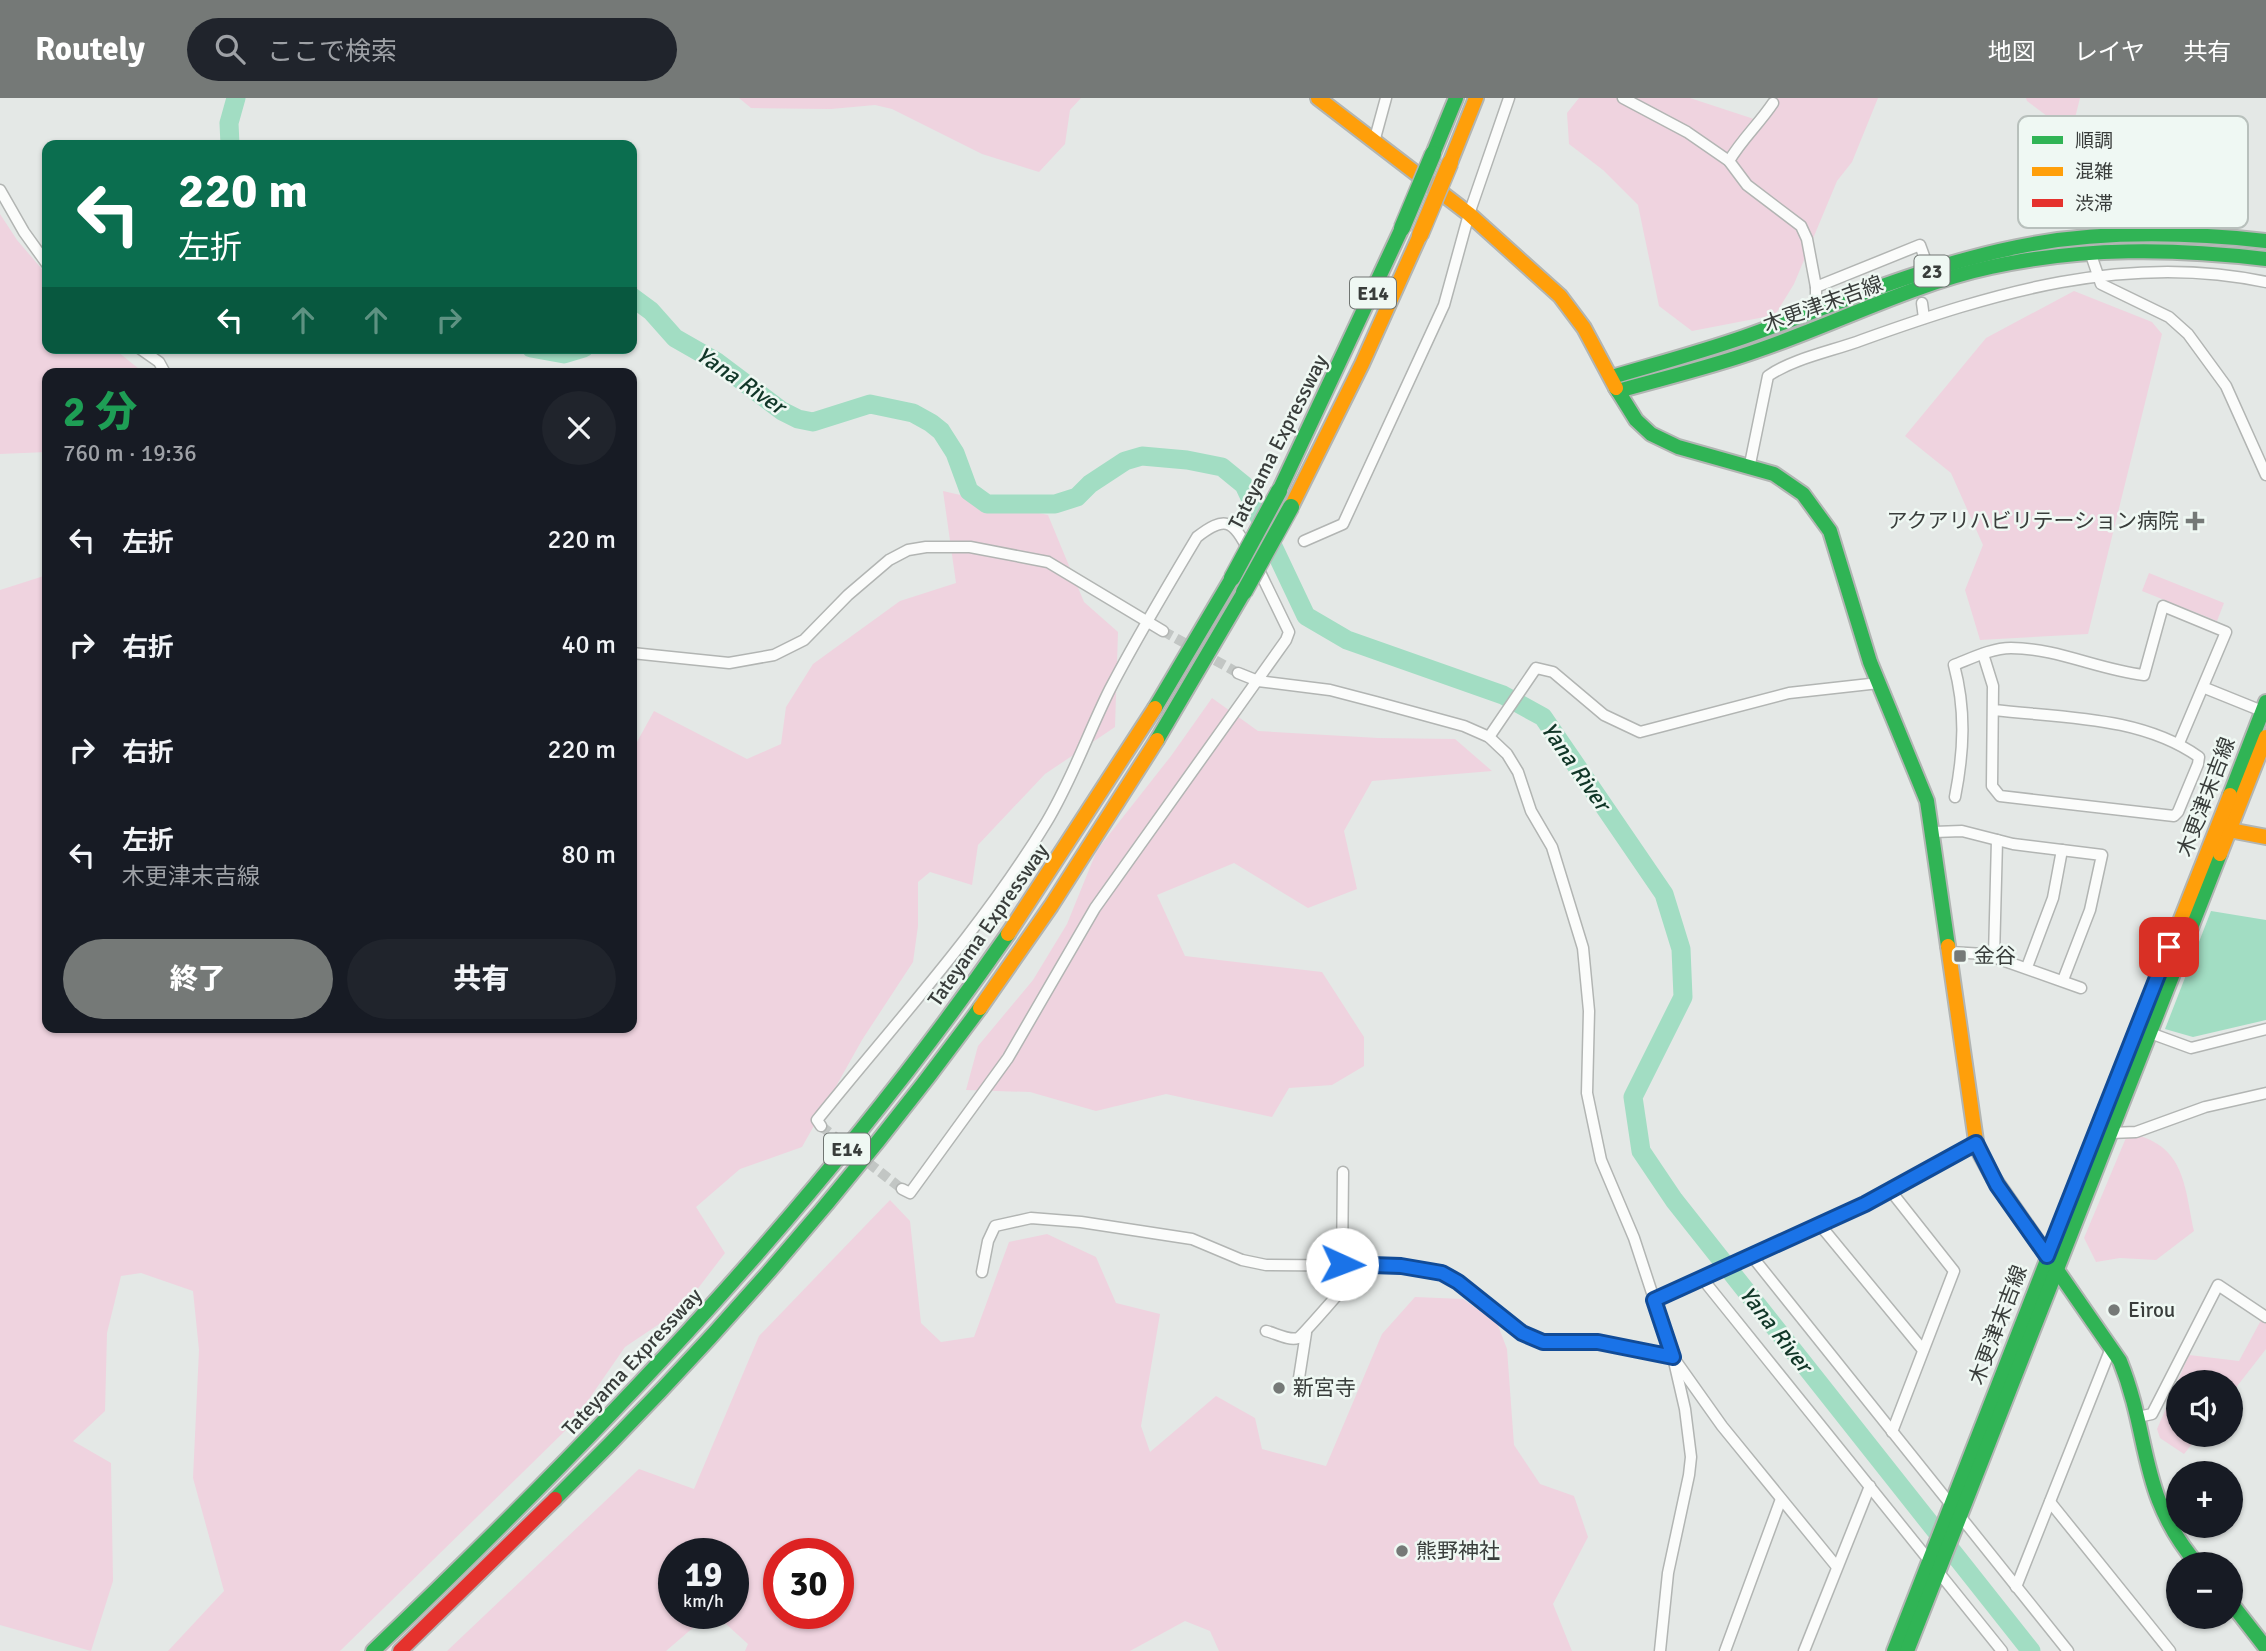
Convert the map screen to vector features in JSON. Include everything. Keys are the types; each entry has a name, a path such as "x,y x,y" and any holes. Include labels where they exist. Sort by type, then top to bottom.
{"main road":[{"path":"1318,98 1469,215 1560,296 1584,328 1635,418 1665,442 1750,464 1793,483 1821,513 1830,531 1879,683 1922,785 1934,832 1976,1143 1997,1185 2112,1348 2127,1377 2138,1417 2147,1471 2157,1501 2171,1532 2187,1552"},
{"name":"Tateyama Expressway","path":"373,1651 521,1509 737,1280 815,1189 973,987 1028,909 1162,700 1279,491 1344,357 1456,98"},
{"name":"Tateyama Expressway","path":"400,1651 535,1521 689,1362 821,1213 886,1133 988,998 1091,849 1178,710 1291,506 1362,364 1420,235 1475,99"},
{"name":"木更津末吉線","path":"1615,384 1816,310 1988,254 2060,242 2186,236 2266,241"},
{"name":"木更津末吉線","path":"1615,384 1754,352 1930,286 1990,267 2090,252 2191,250 2266,259"},
{"name":"木更津末吉線","path":"2052,1262 2110,1133 2150,1033 2224,829 2264,706"},
{"name":"木更津末吉線","path":"1907,1651 1934,1566 2052,1262 2224,829 2266,737"},
{"path":"2224,829 2266,837"},
{"name":"木更津末吉線","path":"1894,1651 1934,1566"},
{"path":"2243,1618 2266,1648"}],"street":[{"path":"1374,142 1386,98"},
{"path":"1304,541 1343,524 1444,305 1469,215 1509,98"},
{"path":"1623,98 1687,132 1729,161 1747,186 1801,226 1807,239 1816,287 1816,310"},
{"path":"1729,161 1744,135 1761,121 1773,103"},
{"path":"0,190 42,257"},
{"path":"1816,287 1920,245 1924,256"},
{"path":"2090,252 2101,284 2169,317 2188,334 2225,386 2266,475"},
{"path":"1750,464 1768,376 1924,318 2001,293 2096,275 2129,272 2201,273 2266,282"},
{"path":"1922,303 1924,318"},
{"path":"148,354 159,362 162,368"},
{"path":"821,1126 817,1120 894,1025 951,961 1016,872 1064,792 1109,691 1145,623 1197,537 1216,523 1232,525 1243,539 1289,632 1258,681 1095,908 1053,978 1029,1025 971,1111 910,1192 902,1189"},
{"path":"637,654 729,663 774,655 804,640 848,595 889,560 908,550 926,547 970,547 1048,562 1145,623 1163,631"},
{"path":"1955,796 1964,753 1963,699 1954,665 2009,648 2051,652 2118,671 2144,675 2163,607 2226,632 2179,743"},
{"path":"1983,654 1993,686 1992,786 2000,796 2174,816 2178,813 2199,758 2179,743 2127,725 1994,710"},
{"path":"1489,737 1536,668 1553,672 1604,715 1640,732 1789,693 1879,683"},
{"path":"1238,673 1258,681 1330,690 1464,726 1489,737 1507,754 1518,772 1531,811 1552,847 1565,880 1585,964 1589,1011 1587,1093 1593,1125 1601,1160 1634,1238 1673,1357 1691,1457 1668,1573 1660,1651"},
{"path":"2204,688 2264,706"},
{"path":"1934,832 1962,831 1997,840 2102,855 2090,910 2063,980"},
{"path":"1994,957 1997,840"},
{"path":"2026,967 2053,898 2062,850"},
{"path":"1950,952 1994,957 2081,988"},
{"path":"2150,1033 2191,1048 2266,1029"},
{"path":"2110,1133 2136,1132 2205,1107 2266,1093"},
{"path":"1654,1300 1890,1191 1976,1143"},
{"path":"1342,1264 1343,1172"},
{"path":"1890,1191 1954,1271 1892,1433"},
{"path":"982,1272 988,1241 995,1226 1031,1217 1192,1239 1242,1260 1266,1265 1401,1266 1442,1273 1458,1282 1522,1333 1543,1342 1598,1342 1673,1357 1781,1499 1837,1567"},
{"path":"1820,1225 1923,1350"},
{"path":"1747,1257 2068,1651"},
{"path":"1300,1378 1306,1332 1326,1304 1366,1265"},
{"path":"1705,1276 1934,1566 1993,1646 2003,1651"},
{"path":"2138,1417 2152,1414 2218,1285 2266,1317"},
{"path":"1266,1331 1291,1338 1306,1332"},
{"path":"2016,1587 2112,1348"},
{"path":"1804,1651 1870,1486"},
{"path":"1725,1651 1781,1499"},
{"path":"2050,1502 2170,1651"}],"shaded area":[{"path":"739,98 1081,98 1070,110 1065,144 1039,172 982,154 892,109 875,105 831,109 751,108"},
{"path":"1579,98 1690,98 1757,120 1778,105 1777,98 1878,98 1852,162 1837,181 1794,284 1775,315 1692,331 1659,306 1638,205 1603,170 1569,144 1567,113"},
{"path":"2026,98 2080,98 2076,116 2047,116"},
{"path":"0,214 17,240 42,269 42,354 120,354 138,368 42,368 42,452 0,454"},
{"path":"2074,291 2152,322 2162,334 2088,634 1980,640 1965,590 1983,545 1951,473 1905,436 1986,338"},
{"path":"943,491 1048,515 1084,602 1118,632 1115,727 1045,774 978,845 972,885 930,872 918,882 918,926 913,962 862,1040 802,1147 740,1169 696,1207 725,1253 683,1308 625,1347 571,1425 340,1651 168,1651 224,1591 193,1478 199,1350 193,1291 141,1273 121,1276 107,1333 105,1411 73,1441 111,1463 113,1581 91,1651 0,1625 0,590 42,577 42,1033 637,1033 637,742 654,711 747,759 781,744 786,707 813,664 900,601 956,583"},
{"path":"2149,573 2224,603 2217,621 2142,591"},
{"path":"1212,698 1258,731 1378,738 1455,739 1492,771 1372,781 1344,831 1357,889 1308,908 1234,863 1157,895 1185,956 1322,972 1364,1037 1364,1066 1332,1085 1289,1088 1272,1117 1166,1094 1096,1111 1030,1092 966,1090 978,1046 1033,980 1067,924 1097,850 1171,756"},
{"path":"2211,911 2266,920 2266,1020 2193,1037 2165,1029"},
{"path":"2128,1133 2147,1138 2171,1156 2183,1181 2194,1231 2156,1260 2120,1258 2096,1262 2084,1238"},
{"path":"890,1200 910,1221 921,1323 941,1342 974,1337 1009,1242 1047,1234 1096,1257 1116,1303 1160,1314 1141,1426 1150,1452 1216,1396 1255,1418 1262,1449 1326,1466 1382,1334 1415,1297 1463,1299 1497,1323 1507,1349 1514,1445 1540,1484 1574,1496 1588,1537 1553,1604 1572,1651 1219,1651 1210,1631 1185,1621 1130,1651 745,1651 748,1644 732,1629 749,1629 749,1538 658,1538 658,1629 692,1629 666,1651 447,1651 639,1469 694,1489 759,1336"},
{"path":"2266,1311 2266,1349 2243,1379 2243,1370 2183,1370 2189,1355 2239,1361"},
{"path":"2166,1408 2166,1442 2160,1438 2157,1429"},
{"path":"2174,1447 2190,1447 2184,1454"}],"waterway":[{"name":"Yana River","path":"230,140 229,123 236,98"},
{"name":"Yana River","path":"637,301 651,311 675,338 717,362 782,411 798,419 813,422 870,404 913,413 931,423 941,431 955,453 969,491 987,504 1055,504 1077,497 1090,484 1125,461 1142,456 1187,460 1222,467 1244,485 1306,616 1347,640 1503,695 1543,717 1664,894 1681,949 1683,997 1633,1097 1641,1151 1674,1200 2031,1651"}],"tunnel":[{"path":"1163,631 1238,673"},
{"path":"821,1126 902,1189"}],"traffic: fast":[{"path":"1433,154 1456,98"},
{"path":"1402,228 1433,154"},
{"path":"1279,491 1402,228"},
{"path":"1612,377 1728,342 1913,275 2017,247 2048,241 2141,234 2266,241"},
{"path":"1616,388 1618,391 1739,357 1961,274 2025,260 2128,251 2266,259"},
{"path":"1618,391 1636,420 1651,434 1678,447 1774,474 1803,494 1830,531 1870,662 1927,801 1948,946"},
{"path":"1232,578 1279,491"},
{"path":"1244,592 1291,507"},
{"path":"1155,708 1232,578"},
{"path":"1157,740 1244,592"},
{"path":"2230,795 2266,702"},
{"path":"1907,1651 2220,854"},
{"path":"373,1651 544,1482 709,1308 864,1126 938,1032 1008,934"},
{"path":"555,1499 669,1382 778,1262 881,1137 980,1008"},
{"path":"1894,1651 2145,1010"},
{"path":"1994,1179 2120,1361 2130,1389 2155,1489 2164,1514 2188,1552"},
{"path":"2243,1618 2266,1648"}],"traffic: slow":[{"path":"1318,98 1469,214 1560,296 1584,328 1616,388"},
{"path":"1450,163 1476,98"},
{"path":"1420,235 1450,163"},
{"path":"1291,507 1362,364 1420,235"},
{"path":"1008,934 1155,708"},
{"path":"2220,854 2266,737"},
{"path":"980,1008 1051,906 1157,740"},
{"path":"2145,1010 2230,795"},
{"path":"2219,828 2266,837"},
{"path":"1948,946 1977,1148 1994,1179"}],"traffic: jam":[{"path":"400,1651 555,1499"}],"place":[{"name":"アクアリハビリテーション病院","path":"2195,521"},
{"name":"金谷","path":"1960,956"},
{"name":"Eirou","path":"2114,1310"},
{"name":"新宮寺","path":"1279,1388"},
{"name":"熊野神社","path":"1402,1551"}],"route":[{"path":"1342,1264 1401,1266 1442,1273 1458,1282 1522,1333 1543,1342 1598,1342 1673,1357 1654,1300 1865,1204 1976,1143 1997,1185 2047,1256 2169,947"}]}
